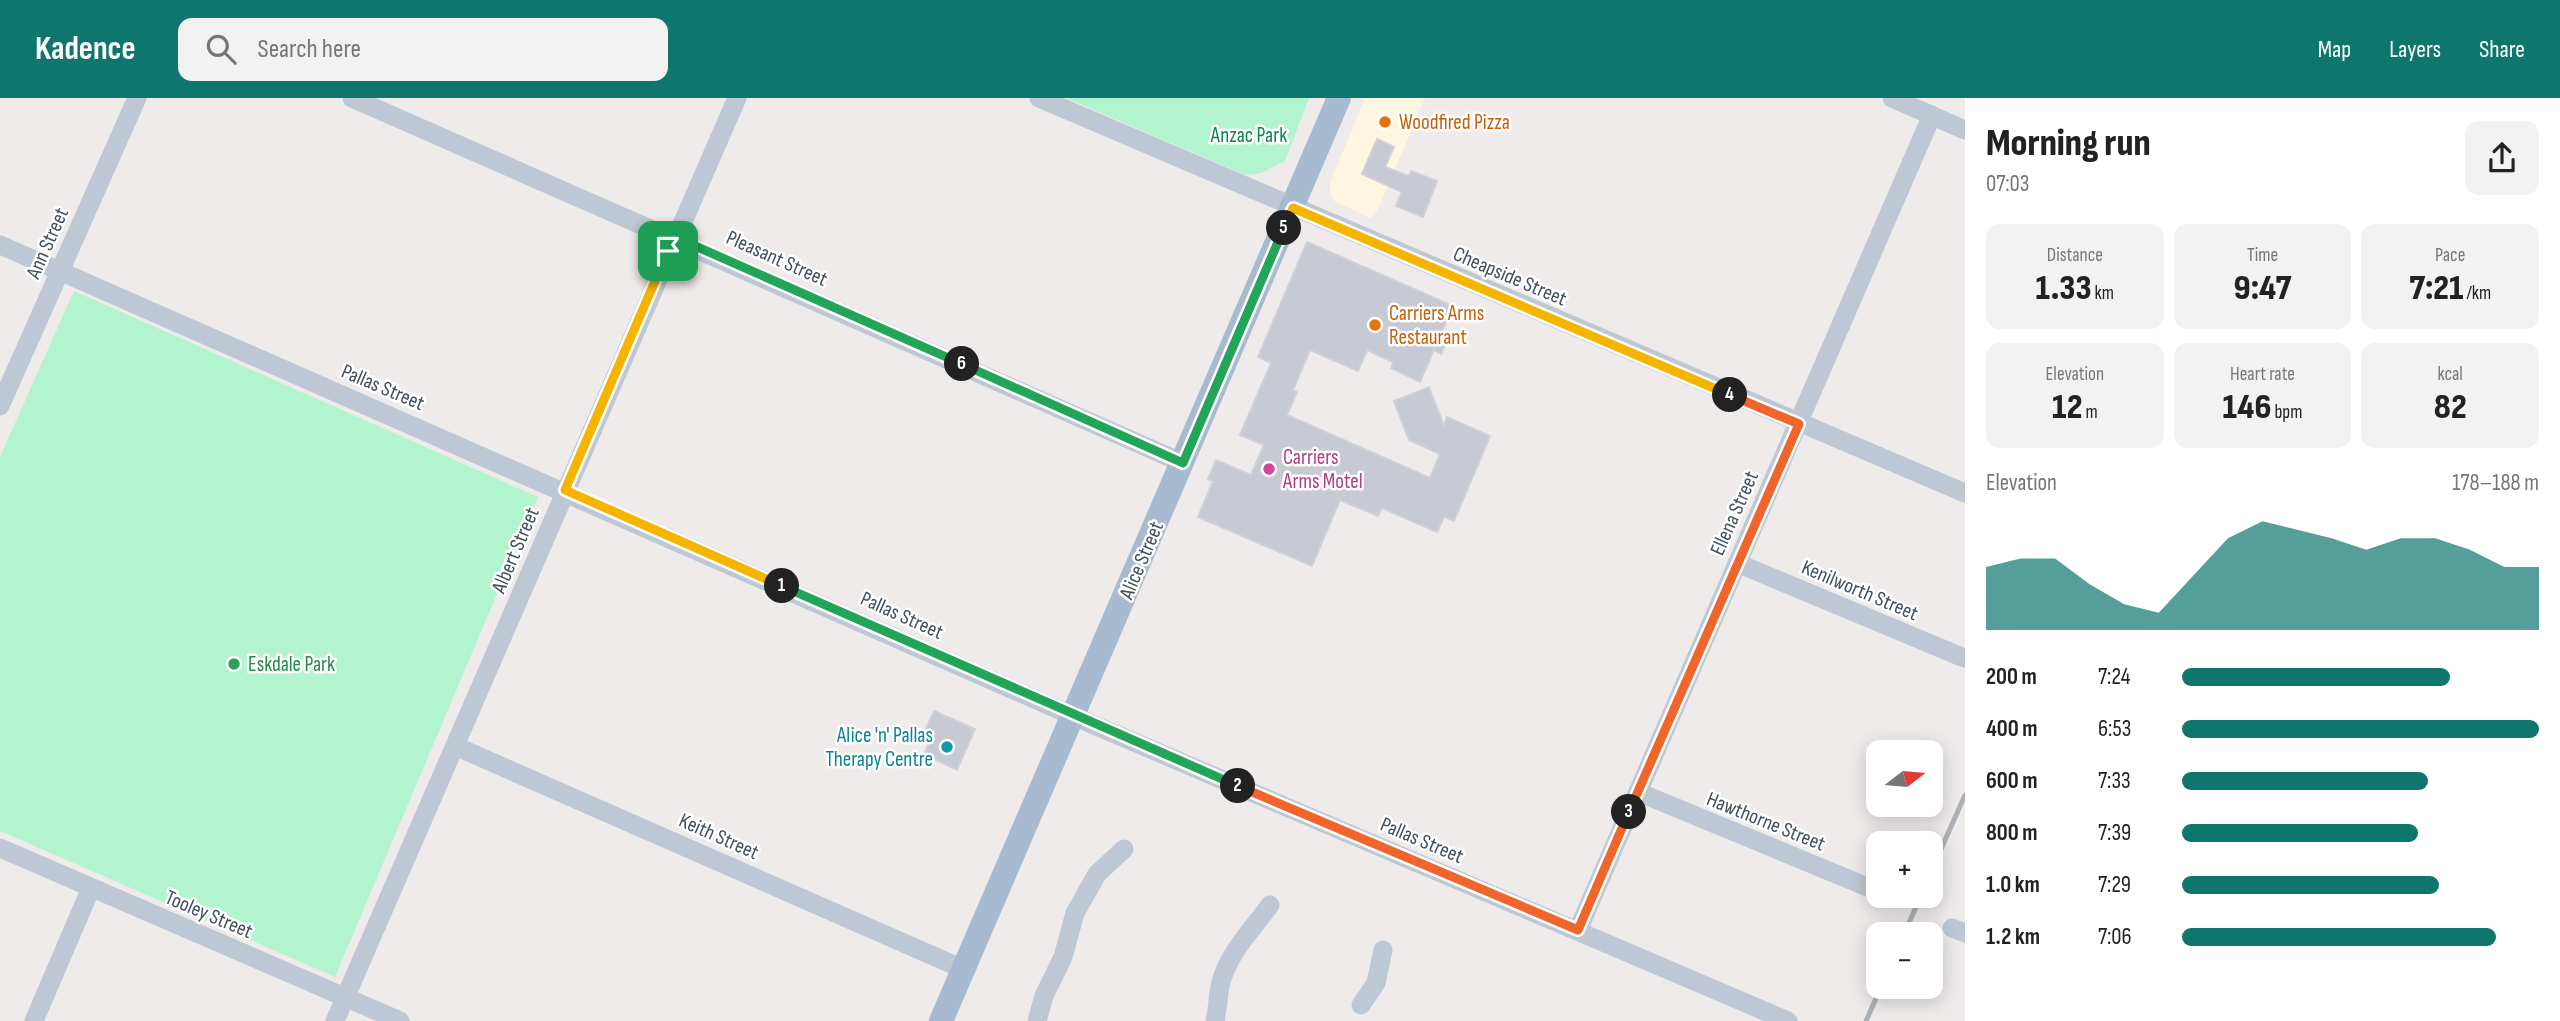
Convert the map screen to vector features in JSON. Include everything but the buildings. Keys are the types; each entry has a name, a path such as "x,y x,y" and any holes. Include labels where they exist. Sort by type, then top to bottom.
{"main road":[{"name":"Alice Street","path":"941,1021 1339,98"}],"street":[{"name":"Ann Street","path":"0,406 136,98"},
{"name":"Pleasant Street","path":"352,98 675,237 1183,463"},
{"name":"Albert Street","path":"335,1021 737,98"},
{"name":"Cheapside Street","path":"1039,98 1965,494"},
{"path":"1892,98 1965,130"},
{"name":"Ellena Street","path":"1578,930 1932,115"},
{"name":"Pallas Street","path":"0,245 565,490 1073,716 1788,1021"},
{"name":"Kenilworth Street","path":"1737,563 1964,658"},
{"name":"Keith Street","path":"455,746 963,969"},
{"name":"Hawthorne Street","path":"1638,792 1866,886"},
{"name":"Tooley Street","path":"0,848 400,1021"},
{"path":"1042,1020 1044,996 1062,957 1075,913 1097,874 1124,849"},
{"path":"34,1021 91,888"},
{"path":"1215,1021 1221,982 1227,965 1270,905"},
{"path":"1361,1005 1376,984 1383,950"}],"shaded area":[{"path":"1365,98 1425,98 1377,212 1371,218 1334,201 1330,192 1330,183"}],"green space":[{"name":"Anzac Park","path":"1066,98 1309,98 1285,161 1261,173 1245,175"},
{"name":"Eskdale Park","path":"74,291 538,497 335,977 0,831 0,457"}],"railway":[{"path":"1943,845 1965,795"},
{"path":"1909,922 1916,908"},
{"path":"1866,1021 1876,999"}],"place":[{"name":"Woodfired Pizza","path":"1385,122"},
{"name":"Carriers Arms Restaurant","path":"1375,325"},
{"name":"Carriers Arms Motel","path":"1269,469"},
{"name":"Eskdale Park","path":"234,664"},
{"name":"Alice 'n' Pallas Therapy Centre","path":"947,747"}],"route":[{"path":"1293,208 1799,424 1578,930 1073,716 565,490 668,251 675,237 1183,463 1293,208"}]}
